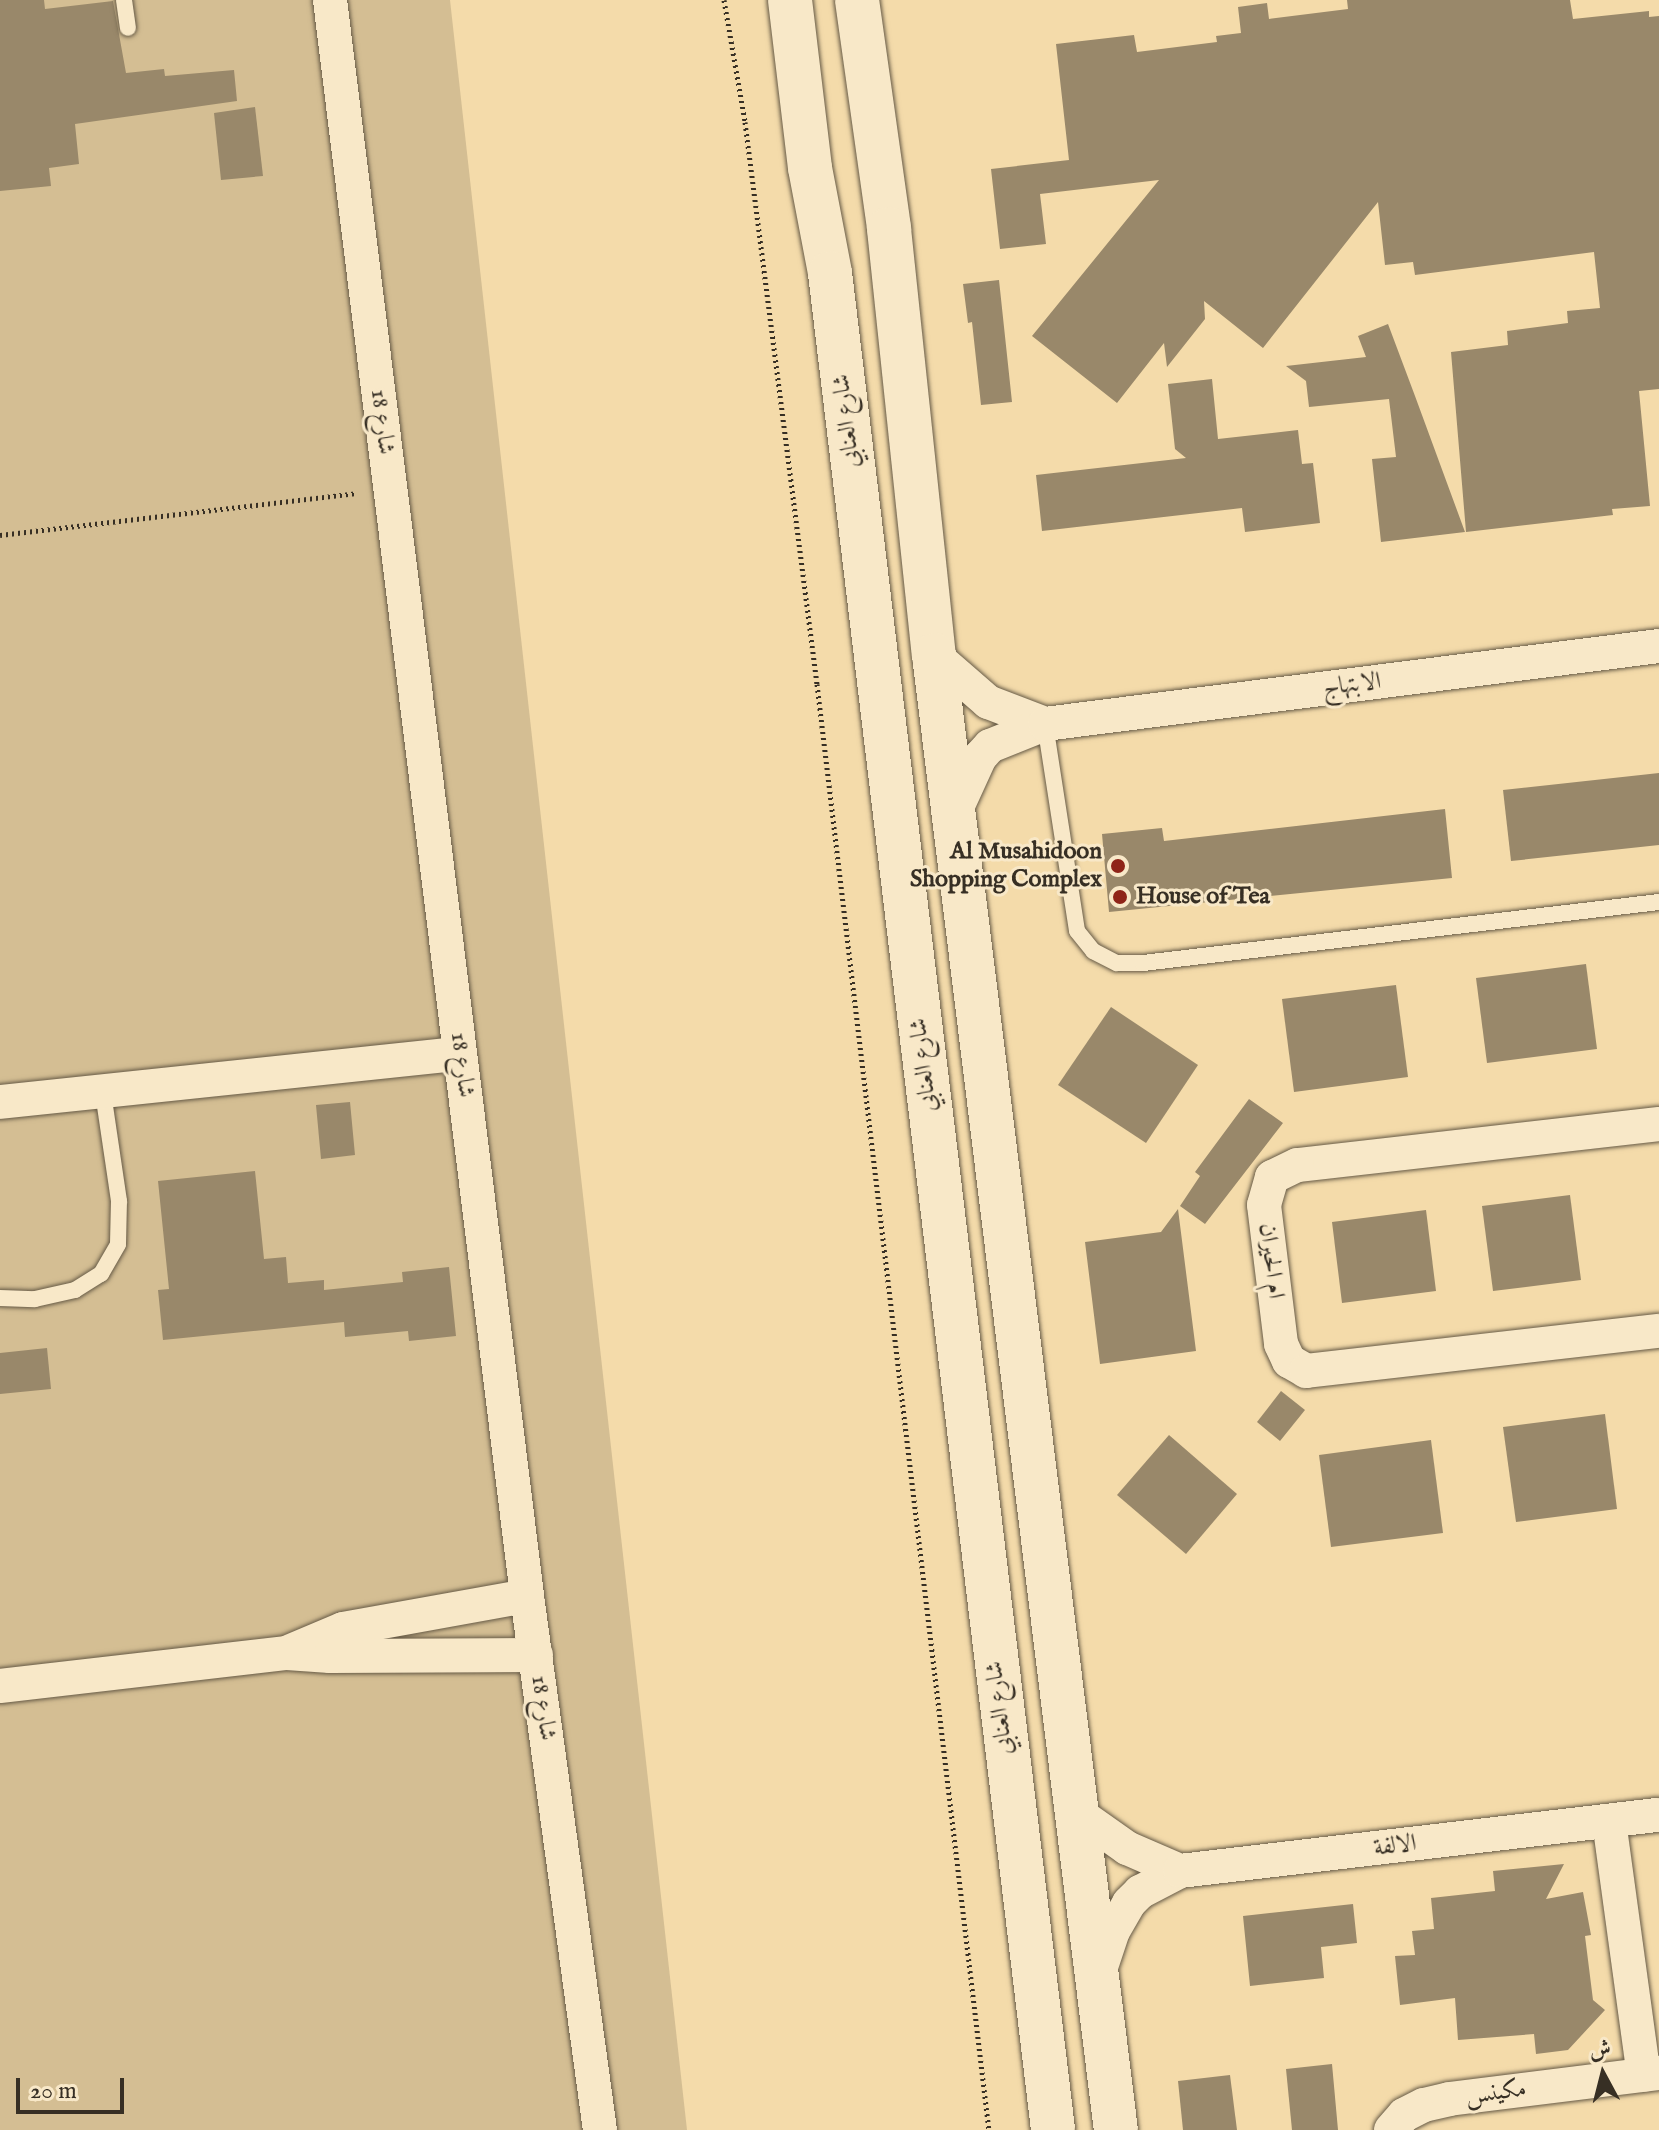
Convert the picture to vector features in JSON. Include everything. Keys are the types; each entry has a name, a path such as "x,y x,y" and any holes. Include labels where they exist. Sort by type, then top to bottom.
{"street":[{"name":"شارع 18","path":"330,0 527,1596 600,2130"},
{"name":"شارع العنابي","path":"790,0 810,168 830,273 1053,2130"},
{"path":"857,0 889,229 934,655 1116,2130"},
{"name":"الابتهاج","path":"954,814 980,757 990,746 1045,724 1659,646"},
{"name":"الابتهاج","path":"934,655 988,702 1045,724"},
{"path":"0,1102 460,1054"},
{"name":"ام الحيران","path":"1659,1124 1297,1165 1272,1177 1264,1205 1281,1344 1289,1361 1306,1371 1659,1331"},
{"path":"287,1653 343,1629 527,1596"},
{"path":"0,1686 287,1653 536,1655"},
{"path":"1079,1814 1127,1848 1180,1871"},
{"name":"الالفة","path":"1097,1977 1113,1931 1129,1903 1140,1892 1180,1871 1659,1815"},
{"path":"1609,1821 1652,2074"},
{"name":"مكينس","path":"1391,2130 1404,2115 1424,2105 1449,2099 1652,2074"}],"lane":[{"path":"124,0 128,28"},
{"path":"1045,724 1077,931 1093,951 1117,963 1143,963 1659,902"},
{"path":"0,1298 35,1299 75,1290 101,1274 118,1244 119,1201 103,1092"}],"path":[{"path":"724,0 745,122 817,684 989,2130"},
{"path":"0,535 390,489"}],"shaded area":[{"path":"0,0 450,0 687,2130 0,2130"}],"building":[{"path":"0,0 44,0 45,9 113,1 126,73 164,69 165,76 234,70 237,101 75,124 79,164 49,168 51,186 0,191"},
{"path":"1347,0 1570,0 1573,19 1649,11 1649,17 1659,16 1659,389 1639,391 1650,506 1612,509 1613,515 1466,532 1451,352 1508,345 1507,331 1568,323 1567,311 1600,308 1594,252 1415,275 1413,262 1385,265 1378,202 1263,348 1204,301 1205,319 1167,367 1164,343 1117,403 1032,336 1159,180 1040,194 1046,244 1000,249 991,169 1069,160 1056,44 1134,35 1137,52 1217,42 1216,36 1241,33 1238,7 1267,3 1269,19 1348,9"},
{"path":"255,107 263,176 221,180 214,113"},
{"path":"999,280 1012,402 981,405 972,322 968,323 963,284"},
{"path":"1388,324 1465,532 1381,542 1372,459 1396,457 1389,399 1309,407 1306,381 1286,366 1366,357 1358,336"},
{"path":"1212,379 1218,439 1298,430 1302,464 1313,463 1320,523 1245,532 1242,508 1042,531 1036,475 1186,458 1175,449 1168,384"},
{"path":"1659,773 1659,845 1511,861 1503,790"},
{"path":"1445,809 1452,878 1109,912 1102,834 1162,828 1164,841"},
{"path":"1586,964 1597,1049 1487,1063 1476,978"},
{"path":"1396,985 1408,1077 1294,1092 1282,999"},
{"path":"1111,1007 1198,1065 1146,1143 1058,1085"},
{"path":"1249,1099 1283,1123 1205,1224 1180,1206 1200,1176 1195,1172"},
{"path":"350,1102 355,1155 321,1159 316,1105"},
{"path":"255,1171 264,1259 286,1257 288,1283 324,1280 324,1290 403,1282 402,1272 449,1267 456,1336 409,1341 408,1331 345,1337 344,1322 163,1340 158,1290 169,1289 158,1181"},
{"path":"1570,1195 1581,1280 1493,1291 1482,1206"},
{"path":"1178,1209 1196,1351 1100,1364 1085,1242 1161,1232"},
{"path":"1426,1210 1436,1291 1342,1303 1332,1222"},
{"path":"47,1348 51,1389 0,1394 0,1353"},
{"path":"1281,1391 1305,1410 1280,1441 1257,1422"},
{"path":"1605,1414 1617,1509 1516,1522 1503,1427"},
{"path":"1169,1435 1237,1494 1186,1554 1117,1495"},
{"path":"1431,1440 1443,1533 1331,1547 1319,1455"},
{"path":"1564,1864 1546,1899 1583,1892 1591,1935 1585,1936 1593,2000 1605,2010 1568,2050 1536,2054 1534,2034 1458,2040 1455,1998 1400,2005 1395,1956 1415,1955 1412,1931 1434,1929 1431,1898 1495,1891 1493,1871"},
{"path":"1353,1904 1357,1943 1321,1947 1324,1978 1250,1986 1243,1916"},
{"path":"1332,2064 1338,2130 1292,2130 1286,2069"},
{"path":"1230,2075 1237,2130 1183,2130 1178,2081"}],"place":[{"name":"Al Musahidoon Shopping Complex","path":"1118,866"},
{"name":"House of Tea","path":"1120,897"}]}
